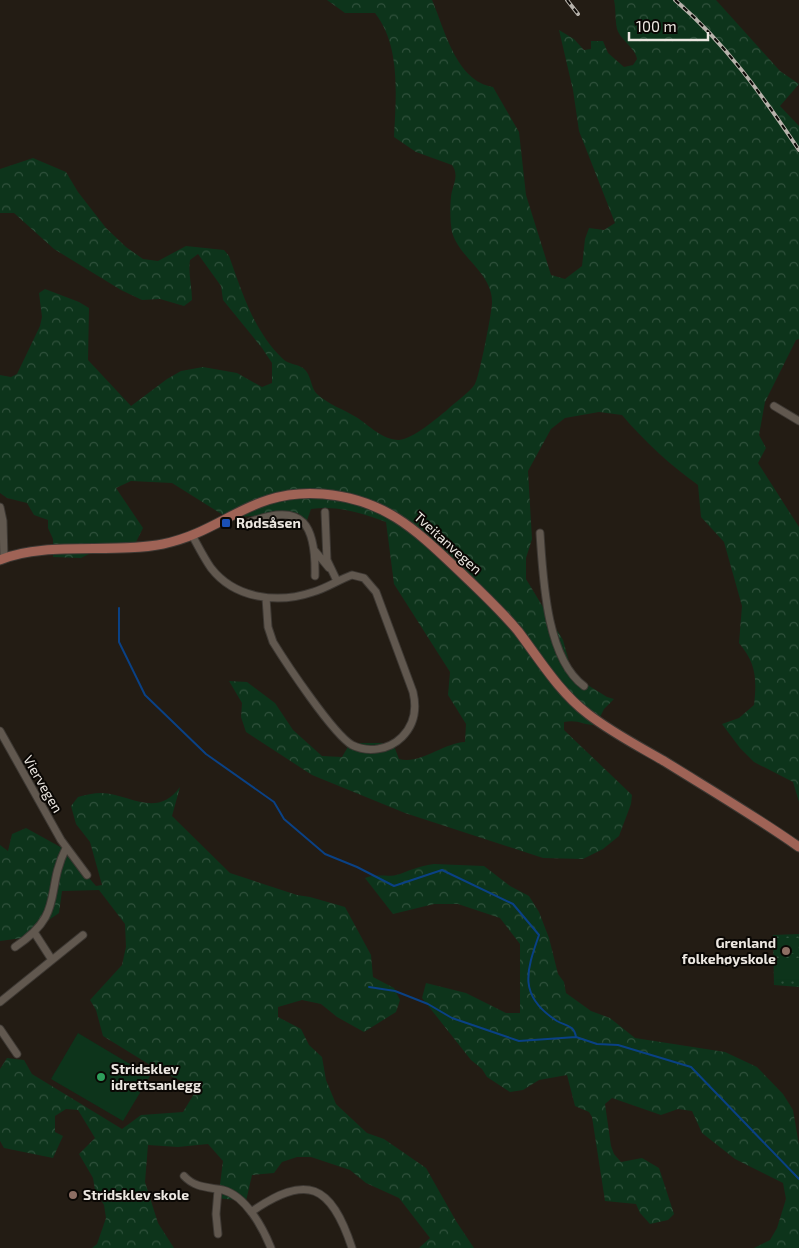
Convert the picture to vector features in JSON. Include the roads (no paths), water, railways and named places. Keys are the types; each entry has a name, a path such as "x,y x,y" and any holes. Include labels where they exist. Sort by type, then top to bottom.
{"main road":[{"name":"Tveitanvegen","path":"2,559 29,552 150,546 192,535 249,506 288,494 313,493 342,496 388,511 415,530 494,604 519,633 554,680 579,707 605,726 746,812 799,847"}],"street":[{"path":"774,406 799,421"},
{"path":"0,507 3,521 2,559"},
{"path":"325,512 325,541 331,568 337,581"},
{"path":"250,522 275,514 292,516 307,527 312,534 315,551 315,576"},
{"path":"540,533 548,616 568,672 584,686"},
{"path":"192,535 218,576 235,589 266,598 304,595 352,576 364,578 372,585 413,692 415,709 411,725 398,740 387,747 361,749 342,737 273,642 268,627 266,598"},
{"path":"315,551 331,568"},
{"name":"Viervegen","path":"0,731 66,848 88,875"},
{"path":"15,946 34,932 50,911 60,863 66,848"},
{"path":"34,932 52,960"},
{"path":"0,1002 83,935"},
{"path":"0,1029 17,1054"},
{"path":"184,1176 199,1186 231,1193 251,1212 272,1248"},
{"path":"251,1212 285,1192 296,1189 309,1191 329,1200 336,1208 352,1248"},
{"path":"218,1190 216,1214 218,1234"}],"waterway":[{"path":"119,608 119,642 145,695 206,754 274,802 284,819 325,854 357,867 394,886 442,870 513,904 539,935 529,972 528,982 531,993 544,1012 557,1021 569,1026 576,1037"},
{"path":"369,987 395,991 428,1004 452,1018 519,1041 576,1037 597,1044 618,1045 691,1067 799,1179"}],"railway":[{"path":"567,0 578,14"},
{"path":"675,0 727,52 799,150"}],"place":[{"name":"Rødsåsen","path":"226,523"},
{"name":"Grenland folkehøyskole","path":"786,951"},
{"name":"Stridsklev idrettsanlegg","path":"101,1077"},
{"name":"Stridsklev skole","path":"73,1195"}]}
